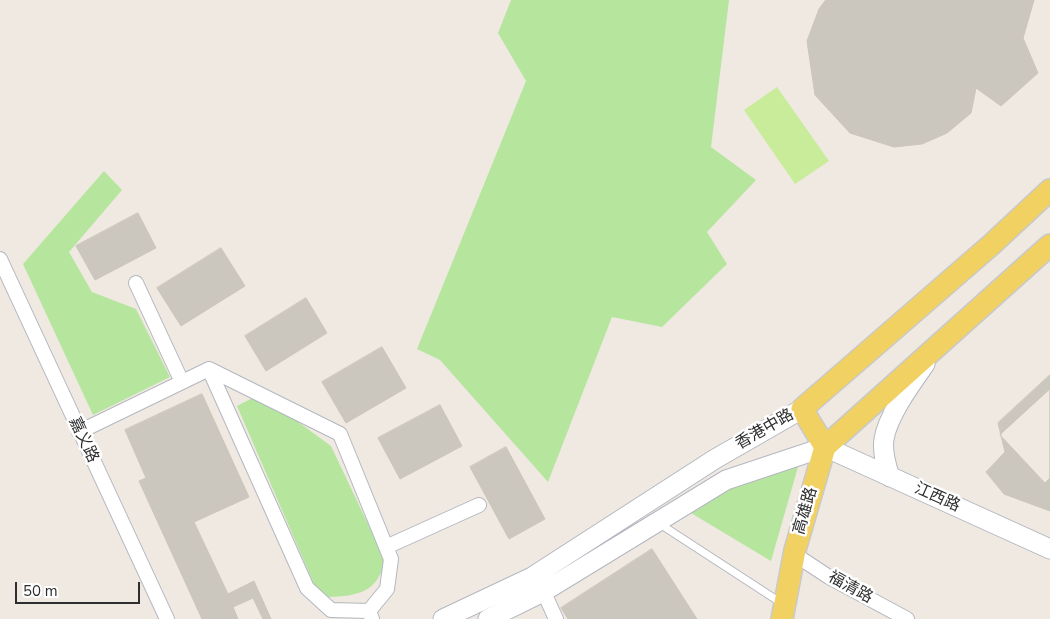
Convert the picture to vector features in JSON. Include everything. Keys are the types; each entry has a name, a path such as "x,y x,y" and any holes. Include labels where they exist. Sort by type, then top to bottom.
{"main road":[{"name":"香港中路","path":"443,619 536,574 715,459 802,409 991,245 1050,190"},
{"name":"香港中路","path":"488,619 543,592 726,480 825,447 1050,245"},
{"path":"890,477 884,459 884,439 900,401 934,350"},
{"path":"802,409 825,447"},
{"name":"江西路","path":"825,447 1050,549"},
{"name":"高雄路","path":"783,612 794,554 825,447"}],"street":[{"name":"嘉义路","path":"0,259 167,619"},
{"path":"136,283 182,382"},
{"path":"79,432 209,369"},
{"path":"209,369 340,434 391,559 387,589 370,615 331,610 307,588 209,369"},
{"path":"386,547 479,505"},
{"name":"福清路","path":"794,554 829,577 907,619"},
{"path":"536,574 556,619"}],"lane":[{"path":"657,522 783,612"}],"green space":[{"path":"511,0 729,0 711,147 756,180 707,232 727,264 662,327 612,317 548,482 440,360 417,349 526,81 498,33"},
{"path":"777,87 829,161 795,184 744,110"},
{"path":"104,171 122,190 69,252 92,292 136,309 170,377 93,415 23,264"},
{"path":"260,394 331,446 385,560 377,580 365,590 357,594 328,597 314,584 237,406"},
{"path":"802,453 771,561 691,513 728,486"}],"building":[{"path":"826,0 1034,0 1023,38 1038,73 1001,106 976,88 971,113 947,133 922,144 894,147 850,133 815,95 807,41 819,9"},
{"path":"138,213 156,248 95,280 76,246"},
{"path":"221,248 245,286 181,326 157,288"},
{"path":"306,298 327,333 266,371 245,336"},
{"path":"382,347 406,388 346,423 322,382"},
{"path":"1050,375 1050,511 1004,494 986,472 1005,452 998,423"},
{"path":"1050,389 1050,478 1045,483 1000,435"},
{"path":"202,394 249,497 194,522 228,594 254,581 271,619 263,619 253,598 233,607 238,619 202,619 139,481 146,478 125,430"},
{"path":"440,405 462,446 400,479 378,438"},
{"path":"506,447 545,519 509,539 470,467"},
{"path":"652,549 697,619 568,619 561,608"}]}
